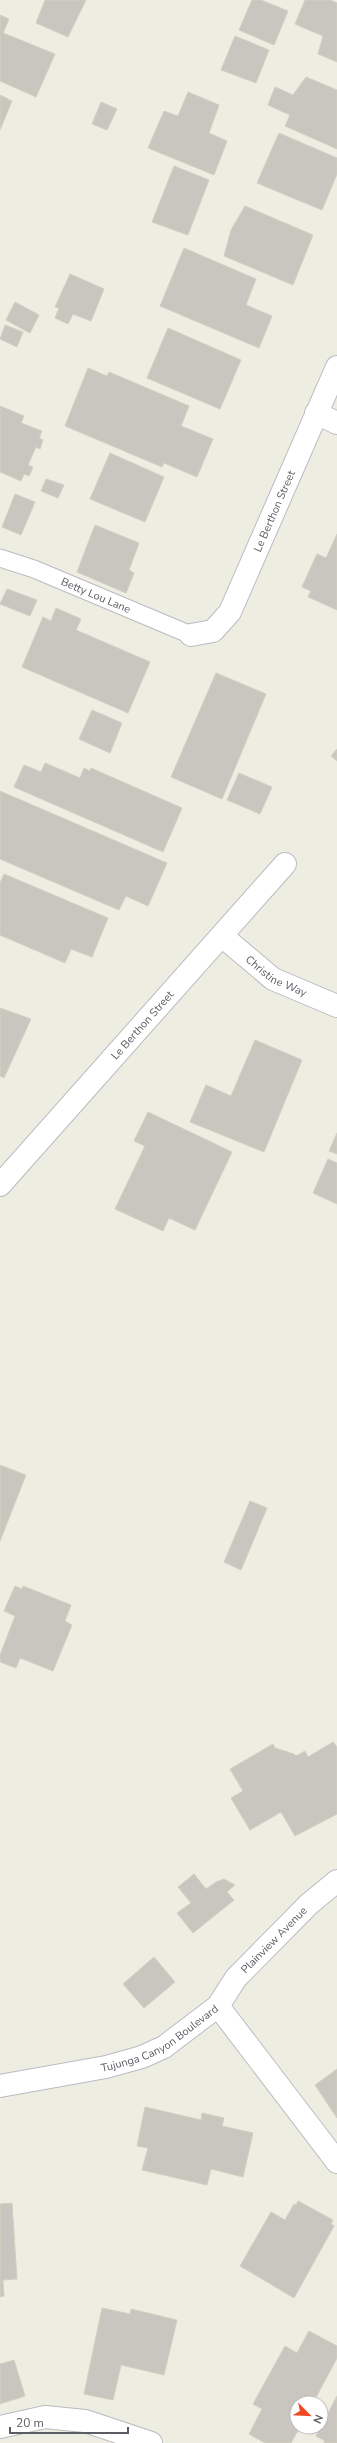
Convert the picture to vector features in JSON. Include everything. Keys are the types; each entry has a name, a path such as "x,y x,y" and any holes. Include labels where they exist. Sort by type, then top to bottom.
{"street":[{"name":"Le Berthon Street","path":"191,634 213,631 230,612 337,367"},
{"path":"316,413 337,423"},
{"name":"Le Berthon Street","path":"0,1185 285,864"},
{"name":"Christine Way","path":"222,936 273,979 337,1006"},
{"name":"Plainview Avenue","path":"218,2006 236,1978 310,1904 337,1881"},
{"name":"Tujunga Canyon Boulevard","path":"0,2086 67,2076 142,2056 176,2039 218,2006 337,2162"},
{"path":"0,2427 45,2417 85,2421 151,2443"}],"lane":[{"name":"Betty Lou Lane","path":"0,558 34,570 191,634"}],"building":[{"path":"45,0 86,0 68,37 36,23"},
{"path":"252,0 261,0 288,11 274,45 239,30"},
{"path":"305,0 330,0 337,3 337,62 318,54 323,36 295,24"},
{"path":"0,15 9,19 3,33 55,54 36,97 0,81"},
{"path":"235,36 269,50 256,83 221,70"},
{"path":"306,77 337,90 337,149 285,126 290,115 268,105 275,87 293,95"},
{"path":"188,92 219,105 209,133 227,141 214,175 148,148 164,111 178,116"},
{"path":"0,95 12,101 0,130"},
{"path":"101,102 117,109 107,130 92,124"},
{"path":"279,133 337,158 337,174 322,210 257,183"},
{"path":"174,166 209,180 188,235 152,222"},
{"path":"245,206 313,235 293,285 224,256 231,230"},
{"path":"184,248 256,279 246,305 272,316 259,348 160,306"},
{"path":"70,274 104,289 91,321 73,314 68,324 55,318 59,308 55,307"},
{"path":"15,302 39,315 30,333 6,320"},
{"path":"5,325 23,332 17,347 0,339"},
{"path":"168,328 241,360 220,409 147,378"},
{"path":"88,368 107,376 109,372 189,406 181,426 213,439 197,477 164,463 162,467 65,426"},
{"path":"0,406 24,416 21,423 42,431 39,438 43,440 40,449 36,447 28,465 33,467 29,476 24,474 21,481 0,472"},
{"path":"110,453 164,477 145,522 90,499"},
{"path":"46,479 64,485 58,498 41,491"},
{"path":"15,494 35,502 21,535 2,527"},
{"path":"95,525 139,543 129,570 134,573 126,593 77,572"},
{"path":"337,534 337,610 308,597 311,591 302,587 317,554 326,558"},
{"path":"7,589 37,600 30,616 0,604"},
{"path":"56,608 81,619 76,630 150,662 128,713 22,667 43,617 51,621"},
{"path":"216,673 266,694 222,799 171,777"},
{"path":"92,710 122,723 110,753 79,739"},
{"path":"337,749 337,761 331,756"},
{"path":"45,763 80,778 84,768 90,771 91,768 182,808 163,852 14,787 24,765 41,772"},
{"path":"239,773 272,787 260,814 227,800"},
{"path":"0,791 167,863 148,906 126,896 119,910 0,859"},
{"path":"4,874 108,918 92,957 71,949 65,963 0,935 0,883"},
{"path":"0,1008 31,1019 4,1078 0,1076"},
{"path":"255,1040 302,1060 264,1152 190,1122 206,1085 231,1096"},
{"path":"148,1112 232,1152 195,1230 169,1218 163,1231 115,1209 145,1146 134,1141"},
{"path":"337,1133 337,1154 329,1151"},
{"path":"328,1159 337,1163 337,1204 313,1193"},
{"path":"0,1465 26,1475 0,1541"},
{"path":"250,1501 267,1508 241,1570 224,1562"},
{"path":"15,1586 22,1589 23,1586 71,1605 65,1621 72,1625 53,1671 20,1658 16,1668 0,1662 0,1655 15,1616 4,1611"},
{"path":"333,1742 337,1747 337,1814 295,1836 281,1812 250,1830 231,1798 243,1791 230,1769 273,1744 275,1748 296,1756 305,1751 308,1757"},
{"path":"194,1874 206,1889 216,1882 224,1879 235,1885 227,1892 234,1900 193,1933 177,1913 191,1903 178,1887"},
{"path":"154,1957 175,1982 144,2008 123,1984"},
{"path":"337,2069 337,2118 315,2085"},
{"path":"145,2107 201,2120 202,2113 224,2118 222,2126 253,2133 243,2177 211,2169 207,2185 142,2170 148,2148 137,2146"},
{"path":"298,2201 333,2220 331,2224 334,2226 294,2298 240,2266 271,2212 285,2220 294,2204 296,2205"},
{"path":"12,2203 17,2279 3,2280 4,2296 0,2297 0,2204"},
{"path":"102,2308 130,2314 131,2309 177,2320 164,2375 121,2365 113,2400 84,2394"},
{"path":"309,2331 337,2346 337,2358 317,2395 289,2395 289,2435 296,2435 291,2443 265,2443 249,2434 262,2409 253,2404 285,2346 297,2353"},
{"path":"14,2360 25,2396 0,2404 0,2364"},
{"path":"337,2396 337,2443 324,2443 325,2441 316,2436 329,2435 329,2411"}]}
